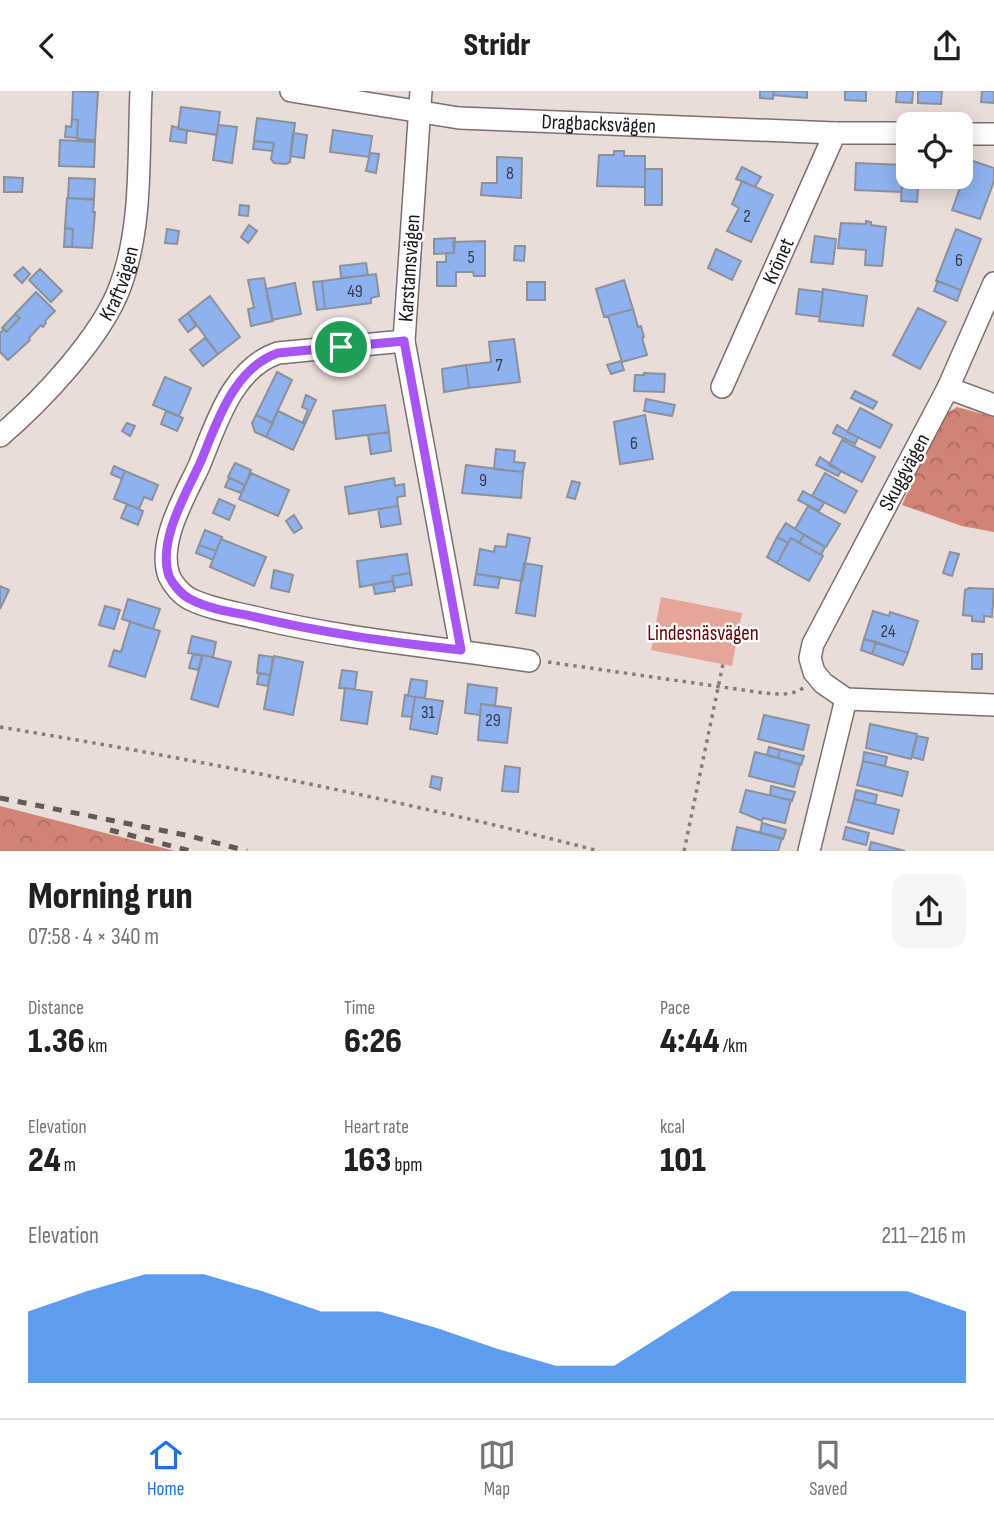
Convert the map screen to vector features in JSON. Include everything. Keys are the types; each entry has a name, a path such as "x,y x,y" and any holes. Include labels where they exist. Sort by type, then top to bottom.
{"street":[{"name":"Kraftvägen","path":"0,436 49,389 90,339 114,303 134,226 141,91"},
{"name":"Dragbacksvägen","path":"291,91 420,101 459,118 896,133"},
{"name":"Karstamsvägen","path":"420,101 404,341 461,650"},
{"name":"Krönet","path":"722,387 835,133"},
{"path":"973,134 994,134"},
{"name":"Skuggvägen","path":"813,668 818,634 948,388 994,283"},
{"path":"404,341 278,353 260,361 226,401 174,521 167,551 168,574 173,585 189,599 290,626 367,640 529,660"},
{"path":"948,388 994,405"},
{"path":"813,668 846,699 994,705"},
{"path":"809,851 846,699"}],"path":[{"path":"529,660 780,695 799,691 813,668"},
{"path":"684,851 723,664"},
{"path":"0,727 89,741 388,801 599,851"}],"green space":[{"path":"957,407 994,417 994,532 962,526 902,505 941,417"},
{"name":"Lindesnäsvägen","path":"661,597 742,613 732,666 651,650"},
{"path":"0,806 12,809 175,851 0,851"}],"building":[{"path":"73,91 98,92 95,140 77,139 78,120 72,119"},
{"path":"760,91 774,91 773,99 760,98"},
{"path":"774,91 807,91 807,98 773,95"},
{"path":"845,91 866,91 866,101 845,100"},
{"path":"897,91 913,91 912,103 896,102"},
{"path":"918,91 942,91 941,104 918,103"},
{"path":"982,91 994,91 994,103 981,102"},
{"path":"181,107 220,112 217,135 178,129"},
{"path":"257,118 295,123 290,162 274,163 271,159 274,143 254,141"},
{"path":"72,119 78,120 77,138 65,137 66,126 71,127"},
{"path":"218,125 237,127 232,163 213,160"},
{"path":"172,126 187,131 186,143 170,141"},
{"path":"333,130 372,136 369,157 330,152"},
{"path":"293,133 307,135 304,158 290,156"},
{"path":"60,140 95,142 94,167 59,166"},
{"path":"254,141 274,143 272,151 253,149"},
{"path":"614,151 624,151 624,156 645,156 645,187 597,186 599,155 614,155"},
{"path":"370,153 379,154 376,173 366,171"},
{"path":"497,157 522,158 521,198 481,195 482,183 497,183"},
{"path":"973,161 994,168 994,181 980,219 952,210 960,189 973,189"},
{"path":"856,163 896,165 896,189 902,189 902,192 855,190"},
{"path":"742,167 761,177 755,187 736,179"},
{"path":"645,169 662,169 662,205 645,205"},
{"path":"4,177 23,178 22,192 4,192"},
{"path":"69,178 95,179 94,199 68,198"},
{"path":"742,181 773,195 751,242 727,231 739,208 732,204"},
{"path":"901,189 918,189 917,202 901,201"},
{"path":"67,198 94,200 92,248 72,247 73,229 65,228"},
{"path":"240,205 249,206 248,216 239,215"},
{"path":"866,221 871,222 871,225 886,227 882,266 865,265 866,250 838,248 841,223 866,224"},
{"path":"249,225 257,231 248,243 241,237"},
{"path":"65,228 73,229 72,247 64,247"},
{"path":"167,229 179,231 177,244 165,243"},
{"path":"956,229 981,239 961,290 936,281"},
{"path":"815,236 836,239 833,264 811,262"},
{"path":"455,238 454,253 434,254 434,239"},
{"path":"485,241 485,276 474,276 473,272 456,272 456,286 437,286 437,262 446,262 446,253 454,253 453,242"},
{"path":"515,246 525,246 524,261 514,260"},
{"path":"716,249 741,261 732,280 708,268"},
{"path":"366,263 368,275 341,278 340,266"},
{"path":"23,267 30,274 22,283 14,275"},
{"path":"40,269 62,291 51,302 29,280"},
{"path":"376,274 379,296 371,298 371,303 325,309 322,281"},
{"path":"264,278 273,321 251,326 248,309 254,308 248,280"},
{"path":"624,280 633,309 604,317 596,289"},
{"path":"322,281 325,309 317,310 313,282"},
{"path":"938,281 961,290 957,301 934,291"},
{"path":"527,282 545,282 545,300 527,300"},
{"path":"295,283 301,314 272,320 266,289"},
{"path":"799,289 823,292 820,317 796,314"},
{"path":"823,289 867,296 863,326 819,321"},
{"path":"36,292 55,311 43,327 41,325 30,340 8,360 0,352 0,333 4,329 6,332 20,318 15,314"},
{"path":"210,296 240,337 218,354 188,313"},
{"path":"918,308 946,322 920,369 893,355"},
{"path":"633,309 638,327 641,326 647,355 622,362 608,316"},
{"path":"188,313 196,326 188,332 179,320"},
{"path":"15,314 20,318 6,332 2,328"},
{"path":"205,338 218,354 203,366 190,350"},
{"path":"514,339 520,382 469,388 466,365 491,362 489,342"},
{"path":"621,361 624,370 611,374 607,365"},
{"path":"466,365 469,388 444,392 442,369"},
{"path":"277,372 292,380 272,423 256,415"},
{"path":"665,374 664,392 634,391 635,375"},
{"path":"165,377 191,388 179,416 153,405"},
{"path":"855,391 877,402 873,409 851,398"},
{"path":"306,395 316,400 305,424 303,422 308,410 302,407"},
{"path":"646,399 675,405 672,416 644,411"},
{"path":"385,405 389,432 336,439 333,411"},
{"path":"860,408 892,425 880,448 847,432"},
{"path":"166,411 183,418 177,431 161,424"},
{"path":"278,411 305,424 293,450 266,437"},
{"path":"256,415 273,423 266,437 255,432 252,423"},
{"path":"645,415 653,459 620,464 614,422"},
{"path":"127,423 135,426 130,436 122,431"},
{"path":"837,425 858,438 855,444 833,433"},
{"path":"389,432 391,451 371,454 368,435"},
{"path":"842,440 875,457 862,482 829,465"},
{"path":"496,449 515,451 514,462 525,463 523,472 494,469"},
{"path":"820,457 841,471 838,476 816,465"},
{"path":"235,463 251,470 245,485 228,477"},
{"path":"466,465 523,472 521,498 462,493"},
{"path":"114,466 125,471 122,479 111,474"},
{"path":"125,471 158,485 152,500 144,497 139,509 114,499"},
{"path":"251,473 289,490 278,516 239,499"},
{"path":"825,473 857,491 845,513 812,496"},
{"path":"229,478 245,485 241,493 225,487"},
{"path":"394,478 395,486 404,484 405,496 397,497 398,506 349,514 345,487"},
{"path":"572,481 580,483 575,499 567,497"},
{"path":"803,491 824,503 819,511 798,500"},
{"path":"219,499 235,506 229,520 213,513"},
{"path":"127,504 143,511 138,525 121,518"},
{"path":"398,506 401,524 381,527 378,509"},
{"path":"808,506 840,524 826,547 795,529"},
{"path":"294,515 302,528 294,533 286,521"},
{"path":"786,523 804,535 799,543 791,538 788,543 777,537"},
{"path":"205,530 222,537 216,551 199,545"},
{"path":"508,534 530,538 522,581 476,574 480,549 494,552 495,546 506,547"},
{"path":"804,535 825,547 821,555 799,543"},
{"path":"777,537 788,543 777,563 767,557"},
{"path":"791,538 823,556 809,581 777,563"},
{"path":"221,539 266,557 254,586 210,567"},
{"path":"199,545 216,551 213,560 196,553"},
{"path":"950,552 959,554 952,576 943,573"},
{"path":"407,554 410,573 392,576 393,581 360,587 357,561"},
{"path":"524,563 542,566 535,616 516,613"},
{"path":"274,570 293,575 289,592 271,588"},
{"path":"410,573 412,585 394,588 392,576"},
{"path":"476,574 500,577 498,588 474,585"},
{"path":"393,581 395,591 375,594 373,584"},
{"path":"0,586 9,590 0,609"},
{"path":"994,589 992,617 984,616 984,622 972,621 972,616 963,615 965,590"},
{"path":"128,599 160,609 153,629 122,619"},
{"path":"105,606 120,610 114,629 99,625"},
{"path":"873,611 889,616 890,612 918,621 908,653 864,639"},
{"path":"130,622 160,631 145,677 109,666 114,650 121,652"},
{"path":"192,636 216,642 213,657 188,653"},
{"path":"864,639 876,642 872,654 861,650"},
{"path":"876,642 908,653 903,665 872,654"},
{"path":"193,654 202,656 198,670 189,668"},
{"path":"972,654 982,654 982,669 972,669"},
{"path":"203,655 231,662 218,707 191,699"},
{"path":"259,655 273,657 270,675 257,673"},
{"path":"274,656 303,662 293,715 264,709"},
{"path":"342,670 357,672 355,689 339,688"},
{"path":"259,673 270,675 268,686 257,684"},
{"path":"411,679 427,681 425,698 408,696"},
{"path":"468,684 497,688 495,706 481,704 480,715 465,713"},
{"path":"345,688 372,692 367,724 341,720"},
{"path":"405,695 415,697 412,717 402,716"},
{"path":"415,697 443,701 437,734 410,729"},
{"path":"481,704 511,708 507,743 478,740"},
{"path":"764,715 809,725 803,750 758,739"},
{"path":"870,724 917,734 911,759 866,748"},
{"path":"917,736 928,738 923,760 912,757"},
{"path":"769,747 780,750 778,758 767,755"},
{"path":"780,750 804,756 801,765 778,758"},
{"path":"755,752 800,764 794,787 749,776"},
{"path":"864,752 887,757 885,766 863,761"},
{"path":"863,761 908,772 902,796 857,785"},
{"path":"505,766 520,768 518,792 502,791"},
{"path":"432,776 442,778 440,790 430,787"},
{"path":"771,786 795,792 792,801 770,795"},
{"path":"746,790 791,800 785,823 763,818 762,821 740,812"},
{"path":"856,790 877,795 875,804 854,799"},
{"path":"854,799 899,810 893,834 848,822"},
{"path":"762,823 786,830 783,839 760,833"},
{"path":"737,827 782,838 778,851 732,850"},
{"path":"846,827 869,833 866,845 843,839"},
{"path":"871,842 905,851 869,851"}],"railway":[{"path":"0,798 190,836 247,851"},
{"path":"110,830 191,851"}],"route":[{"path":"404,341 461,650 367,640 290,626 211,607 189,599 173,585 168,574 167,551 174,521 226,401 264,358 278,353 341,347 404,341"}]}
